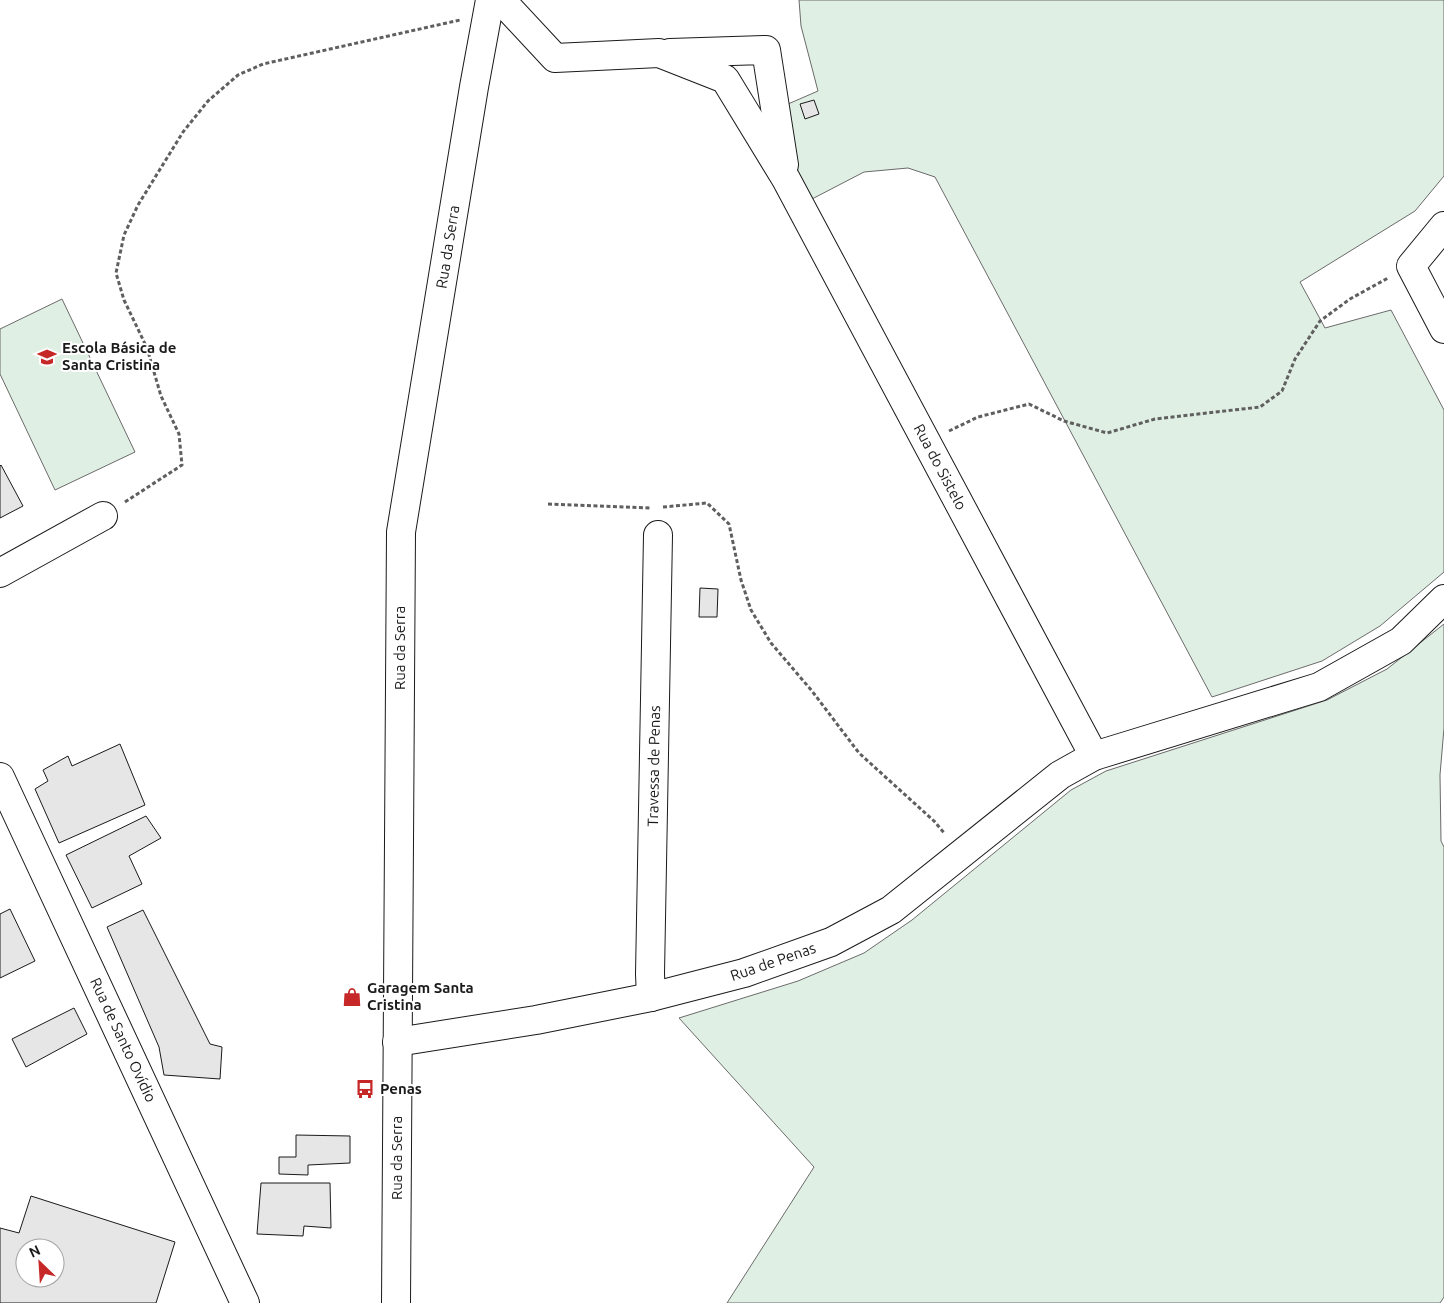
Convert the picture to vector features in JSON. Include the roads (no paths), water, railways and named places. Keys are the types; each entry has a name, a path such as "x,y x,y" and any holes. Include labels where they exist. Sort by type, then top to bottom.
{"street":[{"name":"Rua do Sistelo","path":"493,5 555,58 766,50 786,179"},
{"name":"Rua da Serra","path":"396,1303 401,532 474,87 493,5"},
{"name":"Rua do Sistelo","path":"659,53 725,79 786,179 1094,756"},
{"path":"1444,226 1411,266 1444,329"},
{"path":"0,573 103,516"},
{"name":"Travessa de Penas","path":"651,997 658,535"},
{"name":"Rua de Penas","path":"397,1042 536,1020 651,997 744,973 830,942 891,910 1060,775 1094,756 1319,687 1400,641 1444,599"},
{"name":"Rua de Santo Ovídio","path":"0,777 245,1303"}],"place":[{"name":"Escola Básica de Santa Cristina","path":"47,357"},
{"name":"Garagem Santa Cristina","path":"352,997"},
{"name":"Penas","path":"365,1089"}]}
